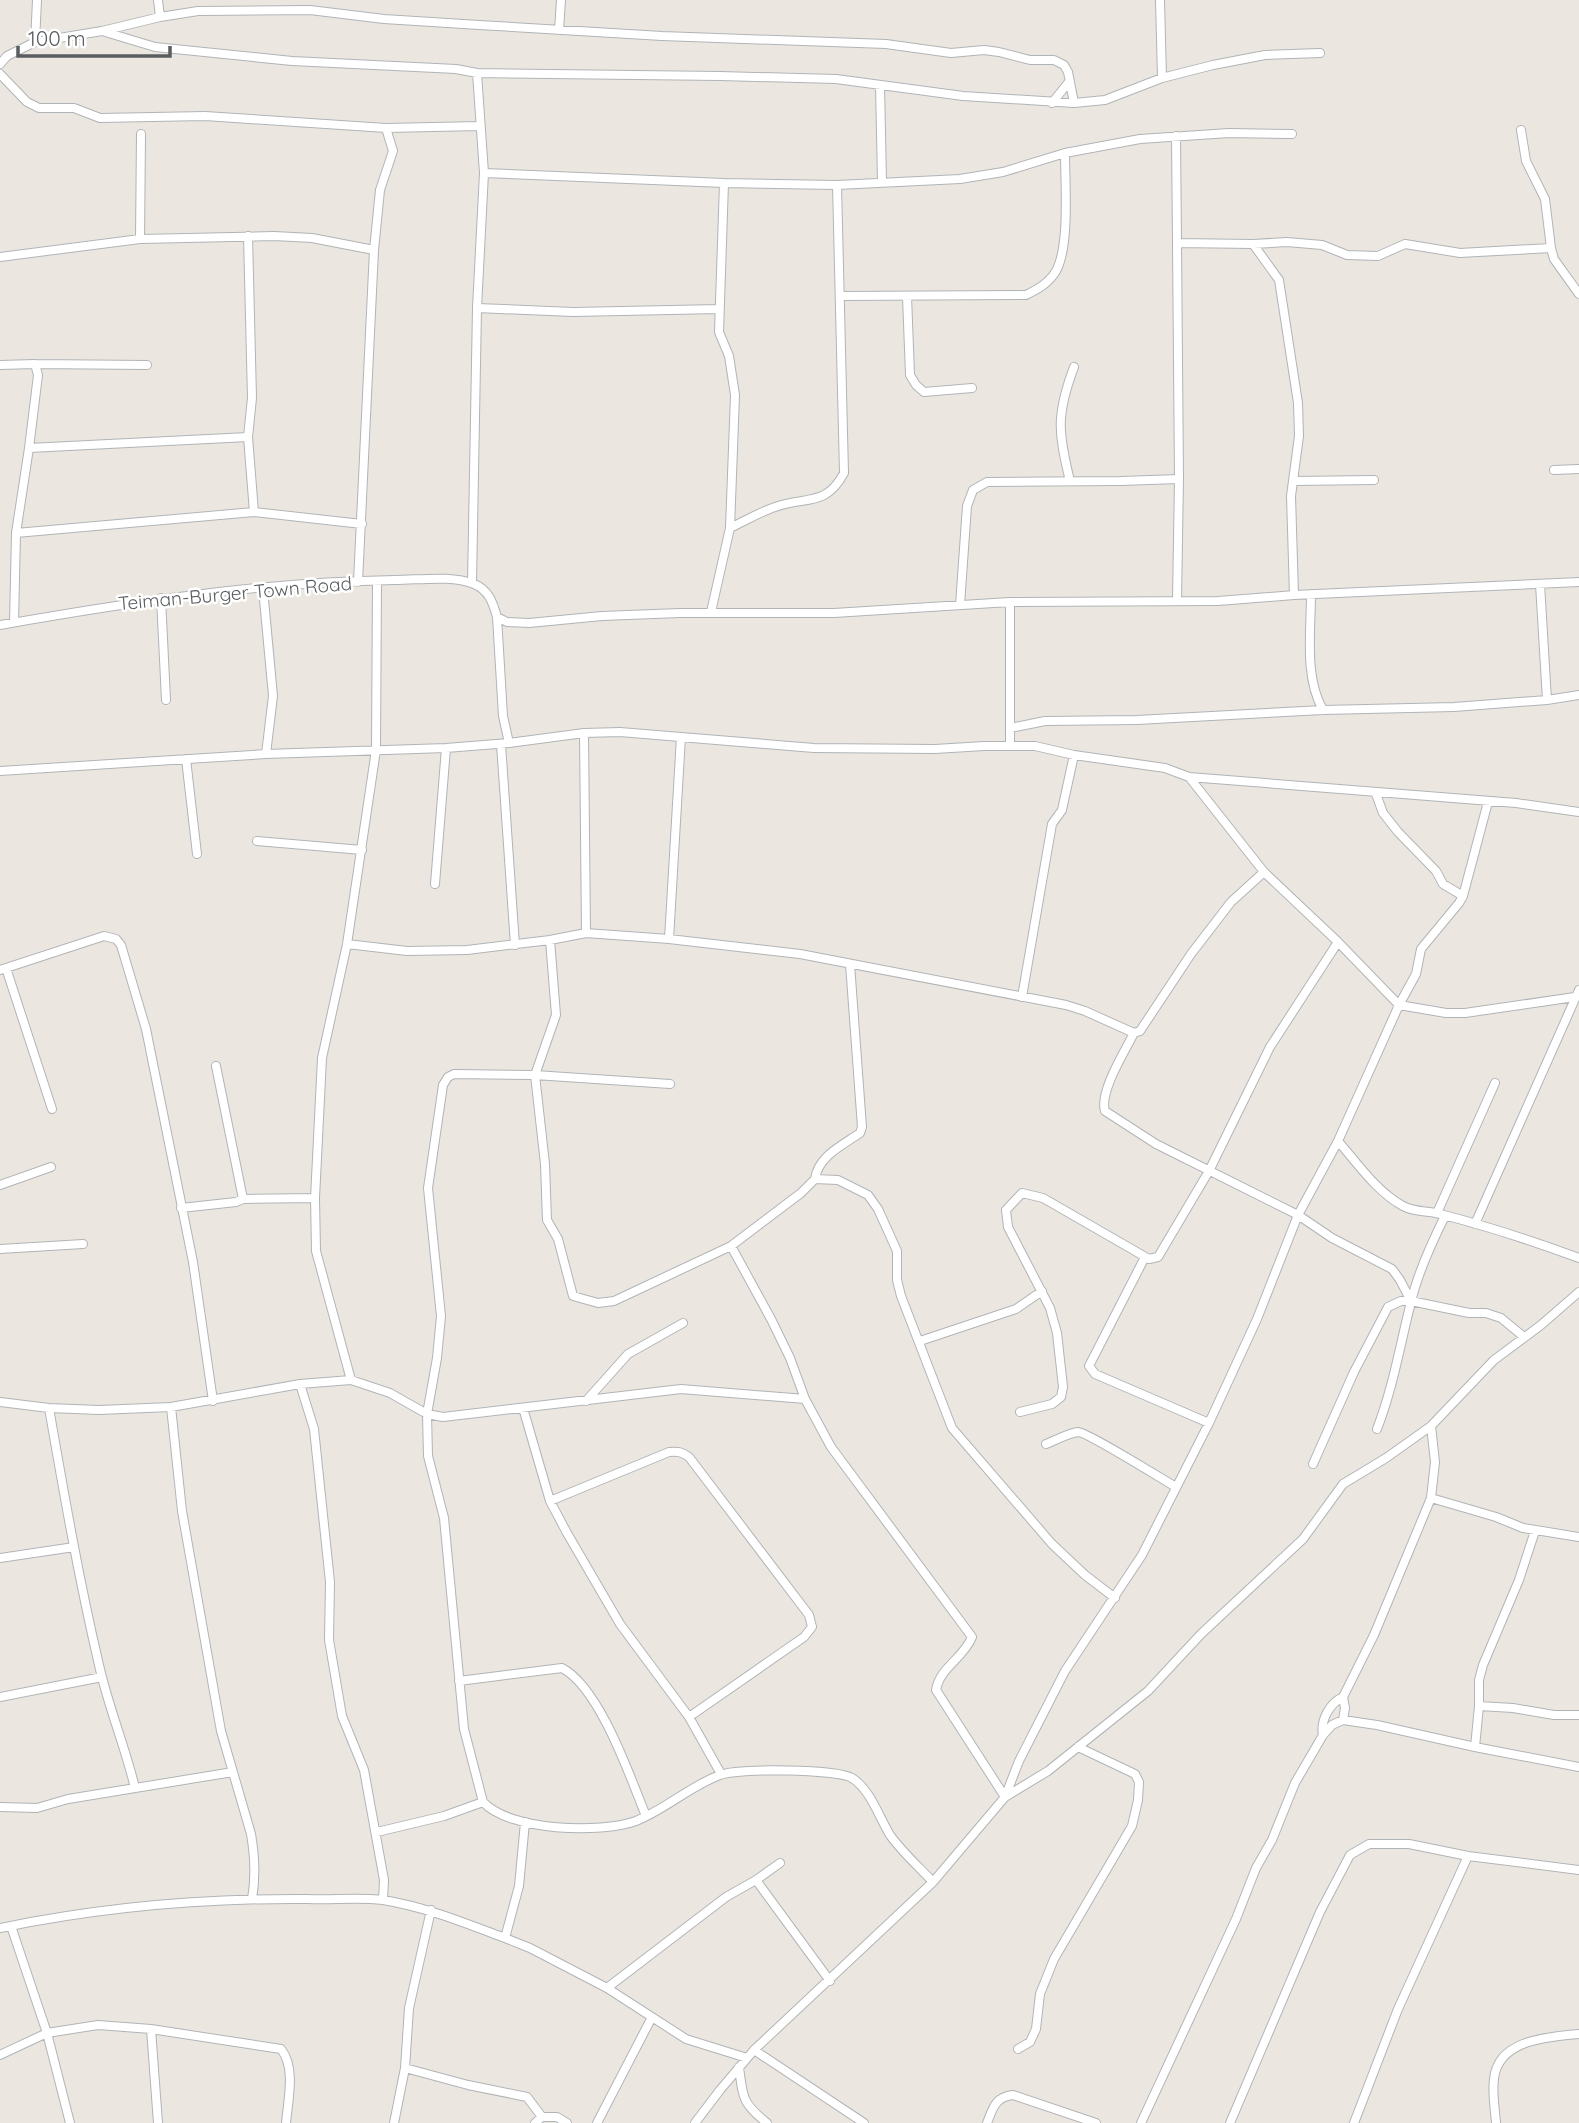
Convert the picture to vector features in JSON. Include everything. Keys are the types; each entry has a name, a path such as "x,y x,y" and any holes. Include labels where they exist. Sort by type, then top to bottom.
{"street":[{"path":"36,42 37,0"},
{"path":"158,0 160,17"},
{"path":"559,30 561,0"},
{"path":"1160,0 1162,78"},
{"path":"0,64 4,56 36,42 102,31 160,17 198,11 310,10 384,19 559,30 886,44 951,53 984,50 1064,65 1074,103"},
{"path":"102,31 155,47 292,61 456,69 477,73 836,79 963,96 1052,103 1105,100 1162,78 1265,55 1320,53"},
{"path":"477,73 484,173 477,308 472,583 485,589 492,600 497,617 515,945"},
{"path":"0,74 27,103 39,108 74,108 100,118 205,116 386,128 480,126"},
{"path":"1052,103 1069,83"},
{"path":"880,85 881,182"},
{"path":"358,582 374,250 380,190 393,151 386,128"},
{"path":"1521,130 1525,161 1545,199 1551,248 1555,259 1579,294"},
{"path":"140,239 141,134"},
{"path":"484,173 837,185 960,179 1003,172 1065,153 1140,139 1292,134"},
{"path":"1175,136 1179,479 1177,601"},
{"path":"840,296 1027,295 1042,287 1056,271 1064,248 1065,153"},
{"path":"711,612 730,528 735,395 729,356 719,332 724,183"},
{"path":"730,528 774,507 821,496 836,489 844,472 837,185"},
{"path":"0,257 140,239 248,236 312,238 374,250"},
{"path":"248,236 252,398 248,437 254,512"},
{"path":"1177,243 1287,242 1322,245 1347,255 1378,256 1405,244 1461,253 1551,248"},
{"path":"1253,244 1279,280 1282,290 1298,403 1299,436 1293,481 1294,595"},
{"path":"908,296 910,375 916,386 924,392 972,388"},
{"path":"477,308 573,312 719,309"},
{"path":"14,622 16,533 38,375 35,364"},
{"path":"0,365 147,365"},
{"path":"1070,481 1063,452 1060,420 1062,399 1074,367"},
{"path":"29,448 248,437"},
{"path":"1554,470 1579,469"},
{"path":"960,604 967,506 973,490 987,482 1179,479"},
{"path":"1293,481 1374,480"},
{"path":"16,533 254,512 362,524"},
{"name":"Teiman-Burger Town Road","path":"0,625 161,598 377,581 445,580 472,583"},
{"path":"351,1380 316,1251 315,1198 322,1058 347,944 376,750 377,581"},
{"path":"497,617 507,622 529,623 603,615 834,613 960,604 1177,601 1579,582"},
{"path":"1540,583 1547,700"},
{"path":"263,589 273,696 266,754"},
{"path":"1311,594 1312,675 1315,693 1323,710"},
{"path":"161,598 166,700"},
{"path":"1010,602 1010,746"},
{"path":"1010,728 1045,721 1137,720 1323,710 1454,707 1579,695"},
{"path":"0,771 266,754 446,748 584,733 620,732 814,748 1035,746 1074,755 1165,768 1189,777 1285,783 1376,794 1516,803 1579,812"},
{"path":"584,733 586,933"},
{"path":"669,939 681,737"},
{"path":"435,884 446,748"},
{"path":"1022,997 1052,824 1062,810 1074,755"},
{"path":"186,759 197,854"},
{"path":"1189,777 1264,872 1399,1005 1446,1013 1465,1013 1577,993"},
{"path":"1376,794 1383,813 1398,832 1436,871 1443,884 1463,896"},
{"path":"695,2123 754,2050 933,1882 1005,1797 1019,1761 1065,1671 1142,1555 1209,1423 1257,1319 1298,1215 1338,1142 1399,1005 1416,974 1422,950 1463,896 1488,802"},
{"path":"257,841 362,850"},
{"path":"347,944 407,951 467,950 586,933 669,939 800,954 1022,997 1085,1011 1134,1033 1140,1031 1191,954 1231,902 1264,872"},
{"path":"52,1110 3,969 104,936 116,939 121,945 145,1029 193,1262 213,1401"},
{"path":"550,940 556,1015 535,1075 545,1164 547,1220 558,1239 573,1296 598,1303 614,1301 731,1246 802,1193 816,1179 817,1170 828,1155 860,1133 862,1127 850,964"},
{"path":"1020,1412 1052,1404 1061,1397 1063,1387 1057,1333 1050,1308 1008,1227 1006,1210 1021,1193 1043,1198 1144,1257 1158,1257 1209,1171 1270,1047 1338,942"},
{"path":"1475,1224 1577,993"},
{"path":"1134,1033 1106,1091 1103,1104 1105,1111 1156,1144 1298,1215 1332,1238 1392,1269 1401,1280 1411,1301"},
{"path":"216,1066 243,1199"},
{"path":"670,1084 535,1075 454,1074 448,1077 443,1085 428,1188 441,1316 427,1414 428,1456 447,1539 464,1729 483,1802 503,1816 573,1829 625,1823 646,1816 722,1774 774,1771 835,1773 851,1777 862,1787 892,1837 933,1882"},
{"path":"1377,1429 1393,1383 1411,1301 1424,1259 1495,1083"},
{"path":"1338,1142 1394,1200 1417,1212 1441,1214 1515,1235 1579,1258"},
{"path":"0,1185 51,1167"},
{"path":"816,1179 838,1180 868,1195 878,1209 897,1251 897,1280 901,1296 952,1428 1052,1544 1115,1598"},
{"path":"181,1208 243,1199 315,1198"},
{"path":"0,1249 83,1244"},
{"path":"731,1246 790,1358 805,1399 831,1447 972,1637 967,1649 938,1678 936,1690 1005,1797"},
{"path":"1144,1257 1089,1366 1095,1374 1209,1423"},
{"path":"920,1341 1016,1308 1042,1291"},
{"path":"1005,1797 1048,1772 1148,1691 1201,1634 1303,1539 1343,1484 1431,1426 1494,1360 1579,1292"},
{"path":"1313,1464 1388,1307 1401,1301 1411,1301 1469,1313 1486,1313 1501,1318 1524,1337"},
{"path":"586,1401 628,1354 683,1323"},
{"path":"0,1402 99,1410 171,1407 300,1384 351,1380 390,1393 427,1414 443,1417 681,1389 754,1397 805,1399"},
{"path":"300,1384 314,1429 330,1582 329,1640 337,1690 342,1716 364,1770 377,1832 384,1880 383,1900"},
{"path":"171,1407 182,1511 221,1731 254,1851 252,1899"},
{"path":"49,1408 74,1547 102,1677 135,1788"},
{"path":"523,1408 550,1500 620,1624 689,1717 722,1774"},
{"path":"1323,1735 1322,1728 1327,1711 1335,1701 1343,1697 1374,1636 1431,1498 1435,1462 1431,1426"},
{"path":"1046,1444 1078,1432 1091,1435 1108,1448 1176,1487"},
{"path":"550,1500 669,1452 684,1453 809,1615 812,1627 804,1637 689,1717"},
{"path":"1431,1498 1535,1531 1579,1537"},
{"path":"1475,1748 1479,1680 1484,1661 1519,1580 1535,1531"},
{"path":"0,1558 74,1547"},
{"path":"459,1681 562,1668 575,1675 593,1700 609,1731 646,1816"},
{"path":"0,1697 102,1677"},
{"path":"1343,1697 1343,1720"},
{"path":"1479,1706 1554,1715 1579,1715"},
{"path":"1141,2123 1241,1909 1256,1868 1272,1840 1295,1783 1323,1735 1332,1726 1343,1720 1377,1724 1475,1748 1579,1767"},
{"path":"1018,2049 1030,2042 1036,2029 1040,1994 1054,1959 1132,1826 1138,1800 1139,1782 1135,1774 1078,1747"},
{"path":"0,1807 37,1808 68,1799 233,1772"},
{"path":"377,1832 444,1816 483,1802"},
{"path":"505,1938 519,1886 525,1822"},
{"path":"1230,2123 1320,1912 1350,1855 1368,1844 1409,1844 1468,1856 1579,1870"},
{"path":"1354,2123 1398,2009 1468,1856"},
{"path":"607,1988 726,1897 780,1863"},
{"path":"756,1880 830,1981"},
{"path":"0,1928 49,1917 117,1909 252,1899 383,1900 431,1910 530,1948 607,1988 686,2039 747,2058"},
{"path":"394,2123 405,2068 408,2008 431,1910"},
{"path":"10,1926 47,2033 70,2123"},
{"path":"597,2123 653,2017"},
{"path":"0,2055 47,2033 98,2025 151,2029 281,2049 287,2057 289,2070 286,2123"},
{"path":"151,2029 158,2123"},
{"path":"1496,2123 1494,2079 1497,2066 1513,2048 1538,2038 1579,2034"},
{"path":"754,2050 861,2122"},
{"path":"739,2067 743,2095 749,2109 766,2123"},
{"path":"405,2068 527,2097 538,2120 557,2117 567,2123"},
{"path":"987,2123 995,2103 1003,2096 1013,2095 1096,2123"}]}
